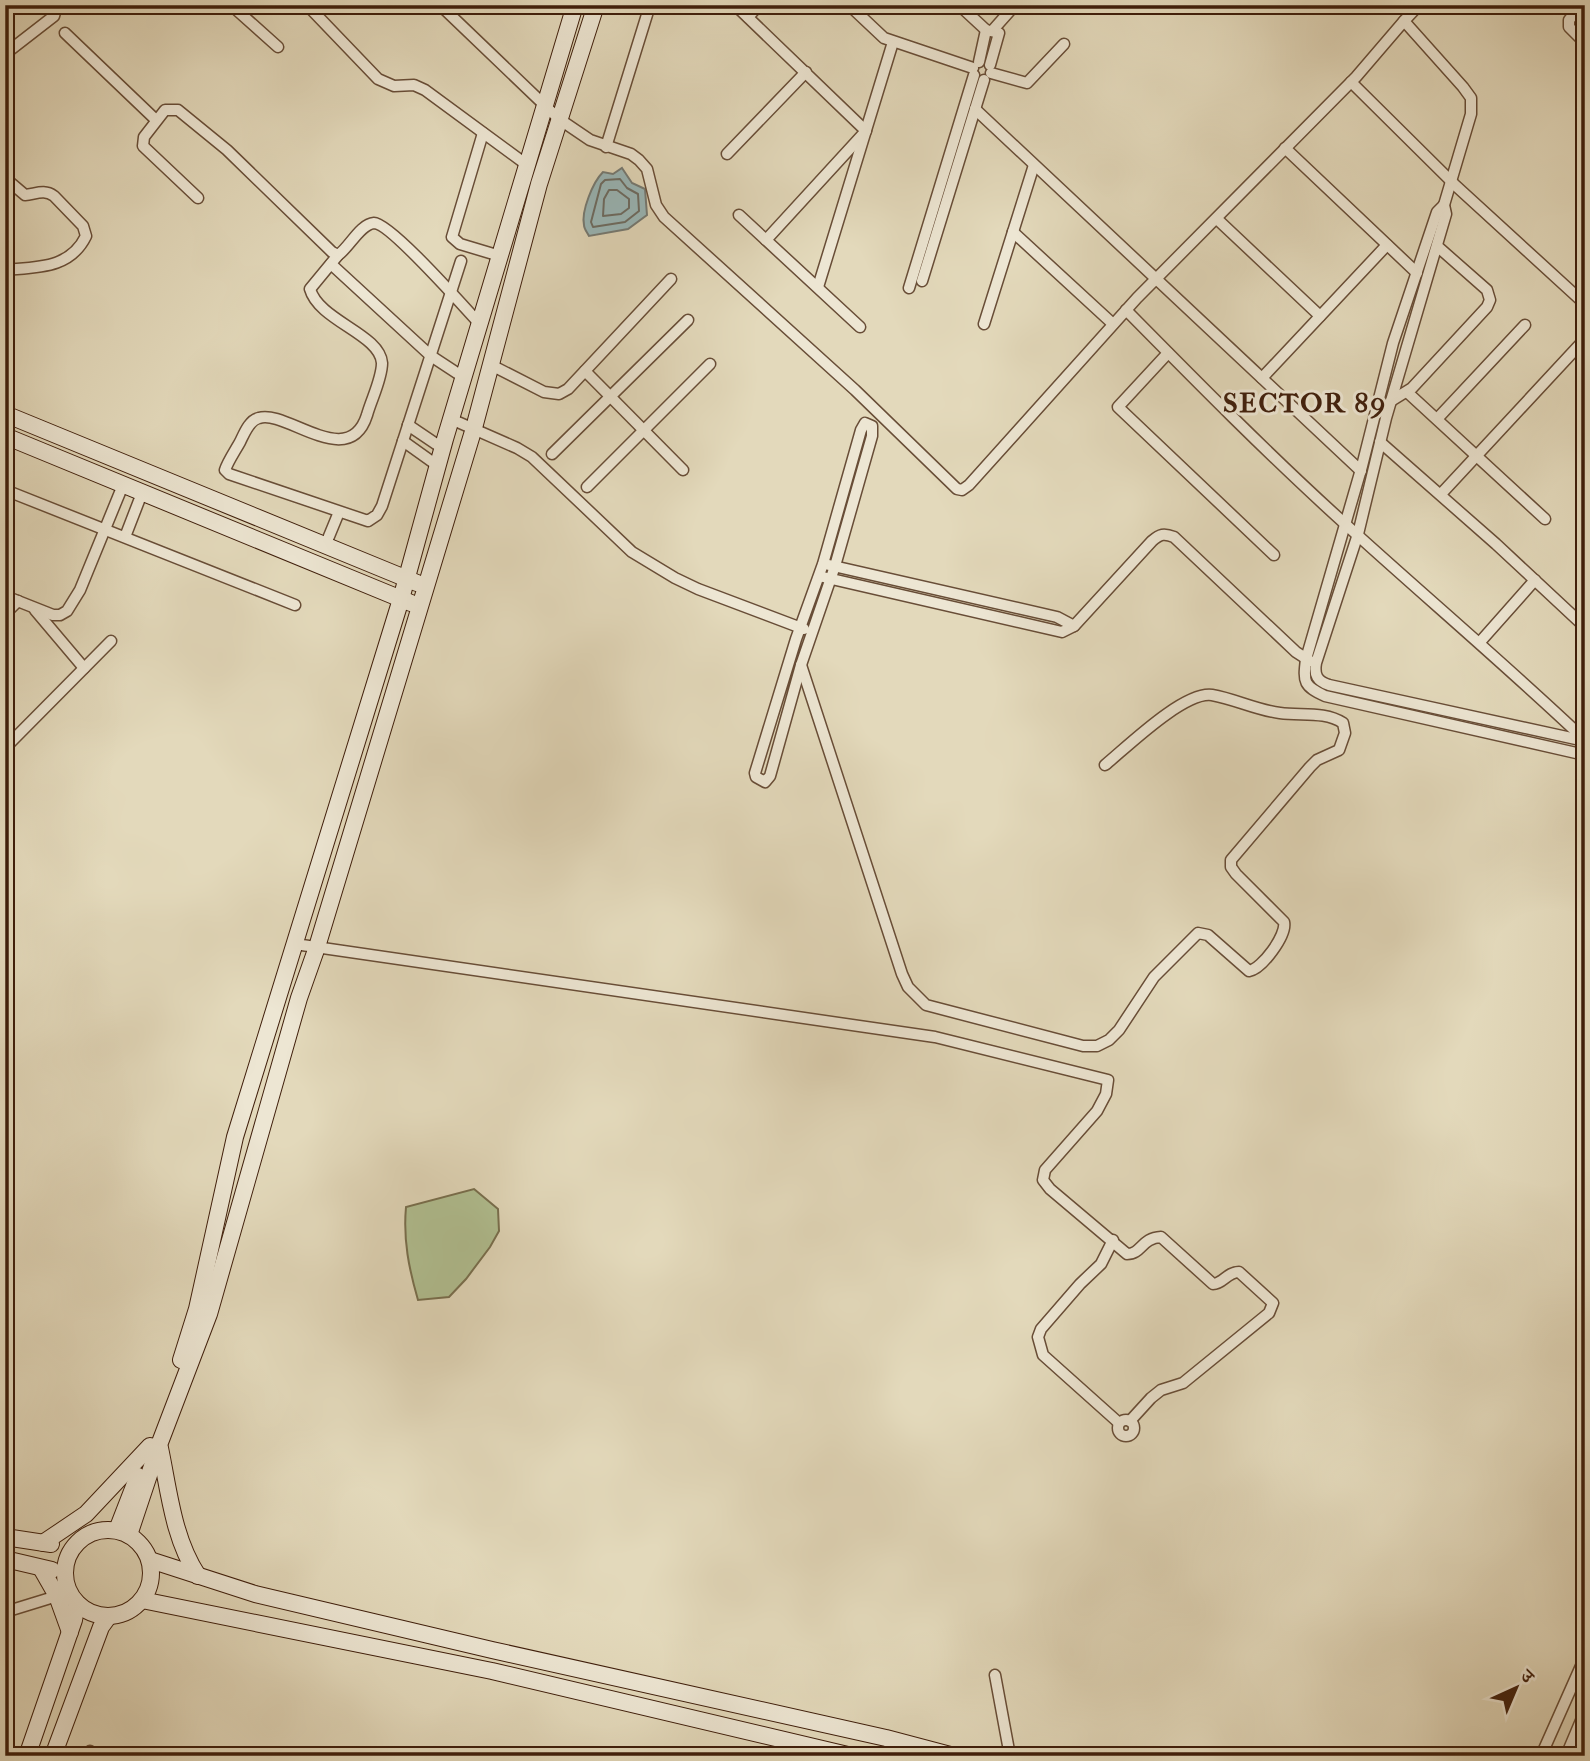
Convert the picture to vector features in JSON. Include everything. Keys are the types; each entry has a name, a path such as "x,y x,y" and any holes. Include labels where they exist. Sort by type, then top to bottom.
{"street":[{"path":"5,54 54,16 57,5"},
{"path":"231,5 278,47"},
{"path":"307,5 378,79 394,86 418,86 527,164"},
{"path":"440,5 559,119 590,140 631,154 639,160 647,169 656,205 664,217 855,390 957,489 962,490 1126,310 1350,82 1419,5"},
{"path":"43,1543 86,1514 155,1445 191,1331 235,1138 407,580 442,448 575,5"},
{"path":"123,1532 155,1445 209,1314 295,1011 319,940 474,428 539,184 596,5"},
{"path":"606,147 650,5"},
{"path":"735,5 866,131"},
{"path":"748,17 759,5"},
{"path":"849,5 884,38 893,42 1027,83 1064,44"},
{"path":"959,5 989,31"},
{"path":"922,281 975,109 989,31 1015,5"},
{"path":"1582,5 1569,20 1569,27 1585,43"},
{"path":"1404,21 1471,98 1471,114 1444,205 1446,214 1391,401 1357,534 1304,676 1308,687 1325,696 1585,755"},
{"path":"65,33 156,120"},
{"path":"818,288 893,42"},
{"path":"909,288 982,70"},
{"path":"727,154 806,72"},
{"path":"1350,82 1585,304"},
{"path":"975,109 1361,471"},
{"path":"198,198 143,146 144,137 165,110 178,110 211,136 324,245 334,259 431,356 463,377"},
{"path":"766,240 866,131"},
{"path":"483,133 452,237 460,244 500,256"},
{"path":"1285,148 1417,273"},
{"path":"984,324 1034,165"},
{"path":"5,178 26,195 42,192 54,196 83,226 86,236 60,263 5,270"},
{"path":"1311,661 1393,343 1437,212 1444,205"},
{"path":"740,215 860,327"},
{"path":"1217,219 1320,316"},
{"path":"461,261 452,293 377,515 368,521 225,471 249,425 256,418 279,421 327,439 351,436 365,421 382,366 380,354 375,346 360,338 313,299 310,289 334,259 368,225 375,223 391,233 452,293 479,323"},
{"path":"1013,232 1113,324"},
{"path":"1262,378 1387,245"},
{"path":"1391,401 1407,392 1487,307 1490,300 1487,290 1437,246"},
{"path":"491,365 544,392 559,394 569,389 671,279"},
{"path":"1126,310 1238,425 1585,740"},
{"path":"552,454 688,320"},
{"path":"1437,419 1525,325"},
{"path":"1441,494 1585,339"},
{"path":"1168,353 1118,407 1274,555"},
{"path":"587,487 710,364"},
{"path":"585,371 683,470"},
{"path":"1407,392 1545,519"},
{"path":"5,414 407,580 426,585"},
{"path":"451,419 533,457 611,533 643,559 698,589 811,633"},
{"path":"800,627 755,773 760,781 765,782 770,776 811,633 824,577 823,564 861,430 863,425 868,423 872,425 872,436 835,566 824,577 800,627"},
{"path":"408,425 442,448"},
{"path":"5,436 420,607"},
{"path":"403,441 438,466"},
{"path":"1380,442 1441,494 1585,627"},
{"path":"5,596 53,615 67,611 80,590 123,485"},
{"path":"5,490 295,605"},
{"path":"125,537 142,493"},
{"path":"325,546 340,512"},
{"path":"824,577 1062,632 1074,626 1152,541 1166,534 1174,537 1311,661 1317,679 1329,685 1585,740"},
{"path":"823,564 1057,617 1074,626"},
{"path":"1480,642 1535,580"},
{"path":"5,614 18,601"},
{"path":"33,608 83,668"},
{"path":"5,748 111,641"},
{"path":"801,665 902,974 908,987 926,1005 1083,1046 1097,1046 1109,1040 1119,1030 1154,977 1198,933 1208,935 1249,971 1259,967 1284,933 1284,922 1230,867 1231,860 1310,767 1317,760 1339,750 1345,733 1343,723 1337,719 1313,714 1281,713 1210,695 1197,696 1184,702 1105,765"},
{"path":"1308,687 1317,679"},
{"path":"297,936 935,1037 1108,1080 1103,1102 1041,1178 1050,1189 1112,1240 1129,1255 1136,1252 1149,1238 1161,1237 1213,1284 1219,1284 1233,1272 1238,1272 1273,1303 1269,1313 1211,1362 1183,1383 1161,1390 1125,1422 1043,1356 1038,1337 1041,1329 1101,1264 1112,1240"},
{"path":"155,1445 179,1538 187,1559 198,1576"},
{"path":"99,1530 123,1532 142,1545 150,1560 151,1581 142,1600 133,1609 121,1614 109,1616 86,1611 70,1595 64,1573 68,1554 73,1546 89,1533 99,1530"},
{"path":"5,1537 73,1546"},
{"path":"5,1559 64,1573"},
{"path":"150,1560 279,1599 954,1756"},
{"path":"41,1568 57,1596 70,1632"},
{"path":"5,1612 57,1596"},
{"path":"142,1600 492,1671 852,1756"},
{"path":"27,1756 70,1632 77,1603"},
{"path":"52,1756 101,1627 109,1616"},
{"path":"1541,1756 1585,1657"},
{"path":"995,1675 1010,1756"},
{"path":"1566,1756 1585,1711"},
{"path":"829,1751 833,1726"}],"green space":[{"path":"474,1189 498,1209 499,1231 466,1279 449,1297 418,1300 405,1231 406,1207"}],"water":[{"path":"622,168 632,183 645,189 647,215 628,229 589,236 584,228 584,219 592,189 603,172 613,174"}],"district":[{"name":"SECTOR 89","path":"1305,402"}]}
